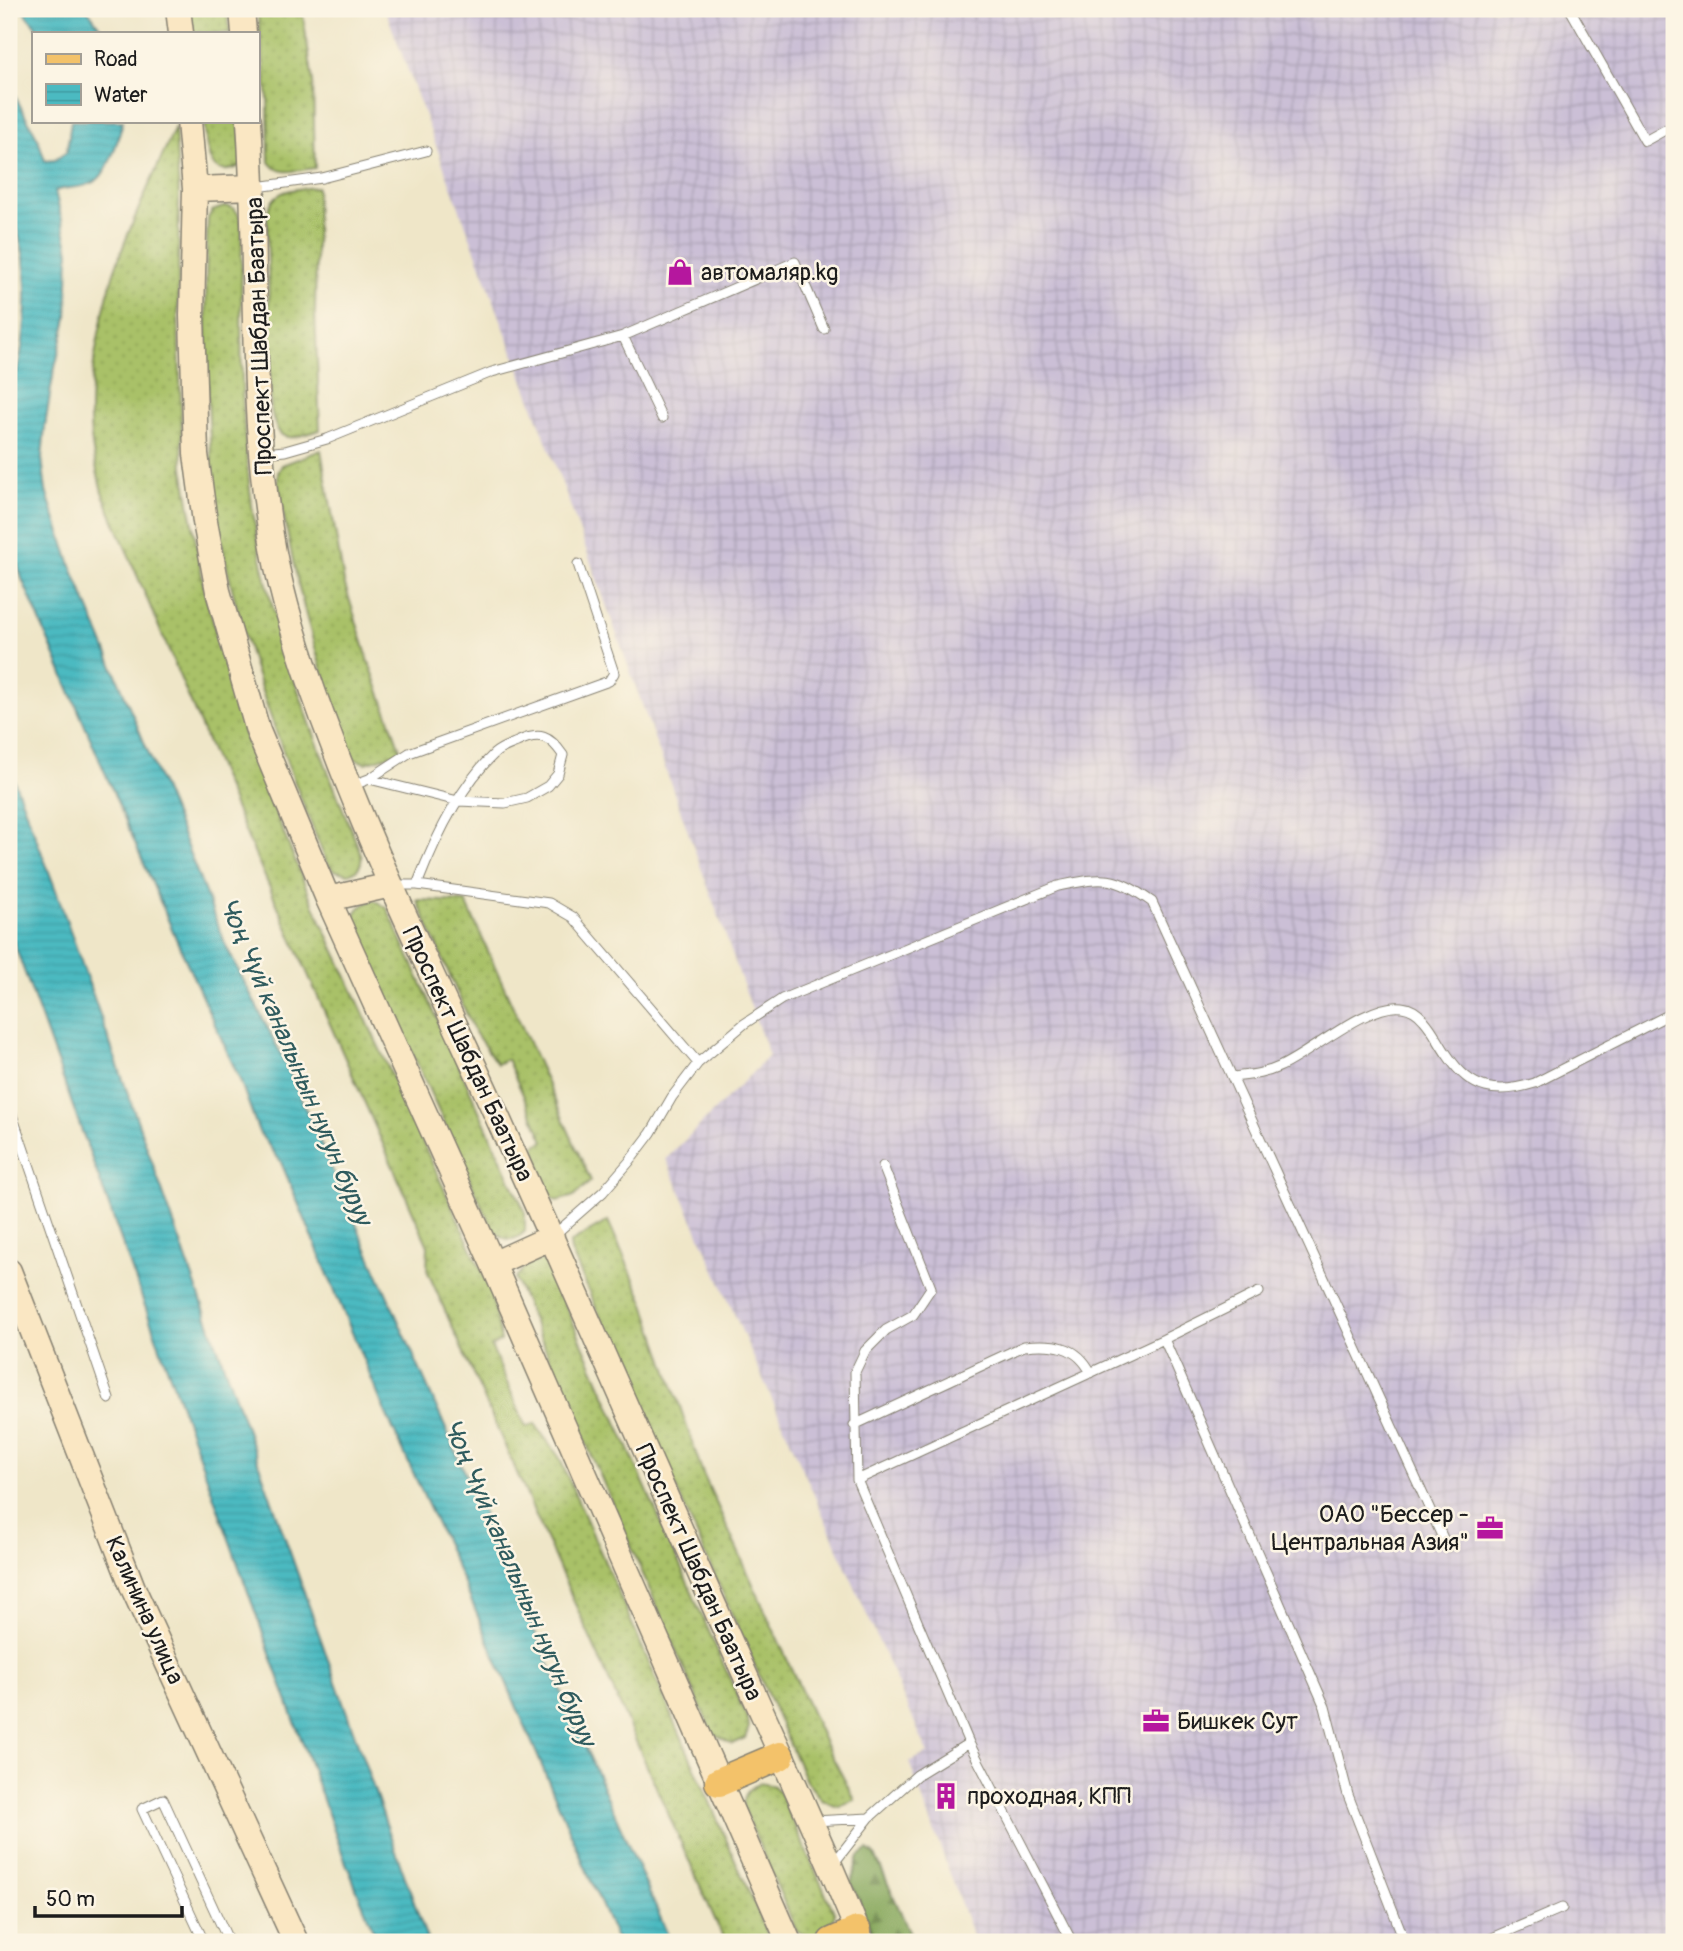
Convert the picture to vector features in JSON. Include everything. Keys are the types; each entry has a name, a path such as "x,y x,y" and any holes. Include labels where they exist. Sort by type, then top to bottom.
{"main road":[{"path":"178,9 181,32"},
{"path":"242,9 244,32"},
{"path":"189,122 195,189 192,316 196,454 213,568 238,667 258,731 328,899 493,1264 789,1942"},
{"name":"Проспект Шабдан Баатыра","path":"249,122 254,187 254,323 260,453 278,569 293,630 314,694 359,783 391,885 552,1237 860,1936"},
{"path":"195,189 254,187"},
{"path":"328,899 391,885"},
{"path":"493,1264 552,1237"},
{"name":"Калинина улица","path":"9,1271 133,1588 296,1942"},
{"path":"719,1782 780,1756"},
{"path":"832,1942 860,1936"}],"lane":[{"path":"1570,9 1645,142 1674,125"},
{"path":"254,187 322,178 426,151"},
{"path":"260,453 285,451 327,439 492,372 624,335 795,262 824,329"},
{"path":"624,335 662,418"},
{"path":"359,783 409,753 609,681 614,673 578,564"},
{"path":"359,783 458,801 505,803 527,798 548,786 558,774 563,755 552,739 540,736 525,738 496,752 465,786 458,801 425,864 417,885"},
{"path":"552,1237 603,1192 629,1162 651,1133 671,1097 698,1063 744,1024 782,999 1058,886 1096,878 1117,881 1152,902 1447,1547"},
{"path":"391,885 417,885 533,900 562,908 573,917 698,1063"},
{"path":"1233,1077 1264,1074 1364,1017 1387,1007 1404,1007 1418,1013 1433,1030 1462,1074 1477,1085 1494,1090 1515,1089 1546,1077 1674,1012"},
{"path":"9,1106 109,1399"},
{"path":"883,1166 931,1288 913,1315 886,1330 865,1351 855,1372 857,1480 969,1743 1072,1942"},
{"path":"857,1480 1164,1339 1259,1292"},
{"path":"1164,1339 1325,1707 1348,1796 1405,1942"},
{"path":"854,1425 1024,1346 1046,1344 1068,1349 1084,1359 1091,1373"},
{"path":"830,1867 869,1818 917,1775 969,1743"},
{"path":"204,1942 142,1809 163,1799 229,1942"},
{"path":"810,1822 869,1818"},
{"path":"1483,1942 1562,1908"}],"shaded area":[{"path":"385,9 1674,9 1674,1942 975,1942 909,1762 928,1753 666,1159 769,1056 569,502"}],"green space":[{"path":"190,9 226,9 230,32 193,32"},
{"path":"257,9 302,9 313,82 315,168 284,171 273,167 269,162 268,99"},
{"path":"204,122 240,122 242,165 221,170 210,159"},
{"path":"175,127 179,194 178,316 183,468 205,593 249,749 310,897 490,1289 501,1341 491,1346 526,1427 535,1424 559,1457 771,1942 725,1942 427,1270 428,1246 250,843 102,492 92,446 90,418 92,379 99,335 108,292 120,255"},
{"path":"317,187 315,313 320,430 286,437 277,429 271,409 267,214 279,194"},
{"path":"226,206 237,212 242,225 244,424 257,537 279,630 293,675 361,854 359,867 348,874 333,870 326,861 273,724 240,619 219,526 210,439 206,251 208,218 212,211"},
{"path":"321,450 344,582 401,752 366,763 354,759 328,691 299,589 278,483 278,473 282,465"},
{"path":"374,900 387,908 525,1212 525,1231 517,1238 504,1238 492,1228 354,925 358,909"},
{"path":"417,900 466,902 591,1181 574,1196 557,1201 546,1194 535,1146 544,1141 507,1059 497,1064 474,1031"},
{"path":"608,1221 645,1304 703,1474 824,1741 855,1800 837,1807 822,1800 806,1781 571,1251 570,1243"},
{"path":"546,1261 748,1720 749,1727 745,1738 732,1744 712,1733 515,1279 528,1263"},
{"path":"760,1783 774,1786 779,1792 835,1914 833,1921 820,1934 802,1934 796,1930 744,1809 747,1793"},
{"path":"868,1850 875,1855 914,1942 876,1942 851,1883 859,1856"}],"water":[{"path":"22,9 87,9 103,32 40,32"},
{"path":"9,85 38,139 45,161 55,160 67,151 71,122 123,122 113,154 99,178 85,186 55,191 69,251 67,318 53,376 45,426 42,458 46,491 72,568 226,946 284,1060 671,1942 618,1942 613,1932 462,1579 384,1409 281,1162 259,1132 240,1080 178,943 22,579 9,535 9,395 22,347 26,293 23,253 9,207"},
{"path":"9,767 54,885 428,1942 378,1942 344,1858 9,929"}],"place":[{"name":"автомаляр.kg","path":"680,272"},
{"name":"ОАО \"Бессер - Центральная Азия\"","path":"1490,1528"},
{"name":"Бишкек Сут","path":"1156,1721"},
{"name":"проходная, КПП","path":"946,1796"}],"water label":[{"name":"Чоң Чүй каналынын нугун буруу","path":"296,1061"},
{"name":"Чоң Чүй каналынын нугун буруу","path":"520,1582"}]}
